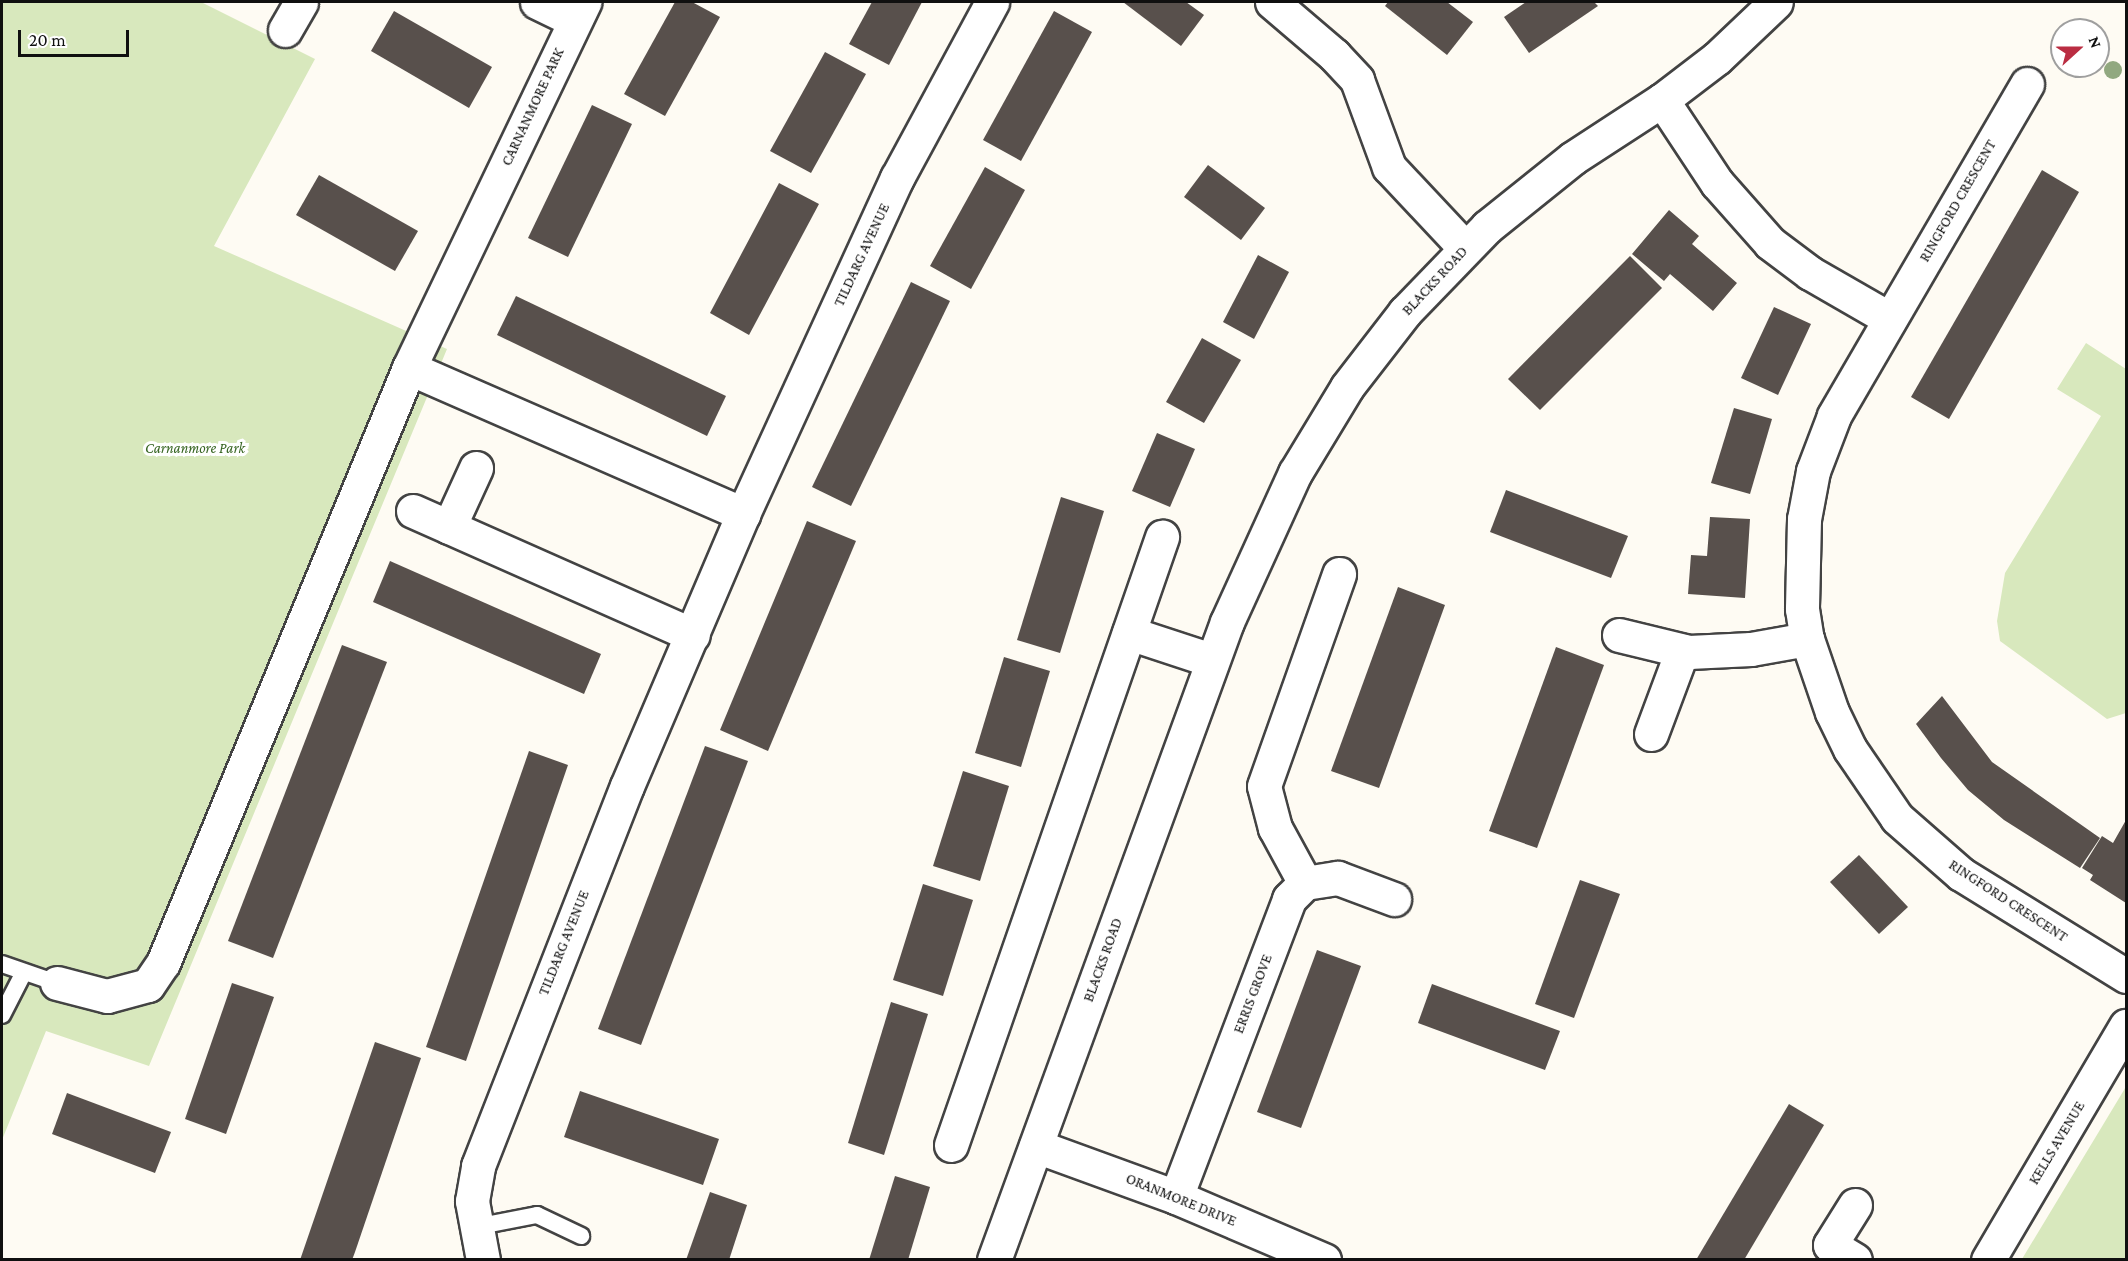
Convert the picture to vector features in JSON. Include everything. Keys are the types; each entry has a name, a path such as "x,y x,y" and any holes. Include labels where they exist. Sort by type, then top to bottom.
{"street":[{"path":"285,30 301,2"},
{"path":"537,2 579,11"},
{"name":"TILDARG AVENUE","path":"483,1260 475,1227 472,1201 490,1129 627,786 743,514 897,178 992,2"},
{"path":"1272,2 1334,55 1357,80 1389,167 1466,248"},
{"name":"BLACKS ROAD","path":"994,1260 1211,660 1295,473 1347,387 1405,312 1466,248 1573,158 1662,100 1717,58 1776,2"},
{"name":"CARNANMORE PARK","path":"57,982 107,996 148,985 163,963 409,368 579,11"},
{"name":"RINGFORD CRESCENT","path":"2027,84 1834,416 1814,471 1804,519 1802,563 1807,639 1843,735 1897,818 1960,874 2127,976"},
{"path":"1662,100 1717,183 1770,243 1810,273 1890,319"},
{"path":"409,368 743,514"},
{"path":"449,527 476,468"},
{"path":"413,512 693,635"},
{"path":"951,1145 1162,537"},
{"path":"1339,574 1264,786 1275,828 1305,883 1338,878 1394,899"},
{"path":"1129,633 1211,660"},
{"path":"1619,635 1682,651 1719,652 1807,639"},
{"path":"1651,734 1682,651"},
{"name":"ERRIS GROVE","path":"1176,1197 1289,899 1305,883"},
{"name":"KELLS AVENUE","path":"1988,1260 2127,1026"},
{"name":"ORANMORE DRIVE","path":"1036,1146 1176,1197 1324,1260"},
{"path":"1855,1205 1830,1245 1855,1260"}],"lane":[{"path":"2,964 57,982"},
{"path":"2,1015 24,972"},
{"path":"475,1227 537,1215 580,1236"}],"green space":[{"name":"Carnanmore Park","path":"2,2 201,2 315,59 214,246 447,349 149,1066 46,1031 2,1140"},
{"path":"2086,343 2126,369 2126,713 2107,719 2000,641 1997,621 2005,573 2101,416 2057,389"},
{"path":"2126,1086 2126,1259 2022,1259 2124,1090"}],"building":[{"path":"675,2 692,2 720,17 665,116 624,94"},
{"path":"872,2 922,2 889,65 849,44"},
{"path":"1123,2 1186,2 1204,15 1181,46"},
{"path":"1388,2 1447,2 1473,22 1447,55 1385,6"},
{"path":"1526,2 1594,2 1598,6 1529,53 1504,17"},
{"path":"394,11 492,67 469,108 371,51"},
{"path":"1054,11 1092,32 1021,161 983,140"},
{"path":"825,52 866,74 811,173 770,151"},
{"path":"592,105 632,124 568,257 528,238"},
{"path":"1208,165 1265,208 1241,240 1184,197"},
{"path":"985,167 1025,190 971,289 930,266"},
{"path":"2042,170 2079,192 1949,419 1911,397"},
{"path":"319,175 418,231 395,271 296,215"},
{"path":"779,183 819,204 749,335 710,313"},
{"path":"1669,210 1699,236 1692,244 1737,283 1713,311 1670,274 1664,281 1632,254"},
{"path":"1258,255 1289,272 1254,339 1223,322"},
{"path":"1630,256 1662,288 1540,410 1508,379"},
{"path":"911,282 950,301 851,506 812,487"},
{"path":"516,296 726,396 707,436 497,335"},
{"path":"1774,307 1811,324 1778,395 1741,378"},
{"path":"1202,338 1241,360 1204,423 1166,402"},
{"path":"1734,408 1772,419 1750,494 1711,483"},
{"path":"1157,433 1195,449 1170,507 1132,491"},
{"path":"1506,490 1628,536 1611,578 1490,532"},
{"path":"1061,497 1104,511 1060,653 1017,640"},
{"path":"1710,517 1750,519 1745,598 1688,594 1691,555 1707,556"},
{"path":"807,521 856,541 768,751 720,730"},
{"path":"390,561 601,654 584,694 373,602"},
{"path":"1398,587 1445,605 1379,788 1331,771"},
{"path":"342,645 387,662 273,958 228,941"},
{"path":"1556,647 1604,665 1537,848 1489,831"},
{"path":"1004,657 1050,671 1021,767 975,753"},
{"path":"1942,696 1992,762 2100,838 2080,868 2004,820 1968,790 1941,758 1916,724"},
{"path":"705,746 748,761 641,1045 598,1029"},
{"path":"529,751 568,765 466,1061 426,1047"},
{"path":"963,771 1009,786 980,881 933,866"},
{"path":"2126,820 2126,903 2090,880 2093,875 2082,868 2102,836 2113,843"},
{"path":"1859,855 1908,907 1879,934 1830,882"},
{"path":"1580,880 1620,894 1574,1018 1535,1004"},
{"path":"923,884 973,900 943,996 893,980"},
{"path":"1317,950 1361,966 1301,1128 1257,1112"},
{"path":"232,983 274,997 226,1134 185,1119"},
{"path":"1432,984 1560,1031 1545,1070 1418,1023"},
{"path":"891,1002 928,1014 884,1155 848,1143"},
{"path":"375,1042 421,1058 355,1252 352,1260 300,1260"},
{"path":"580,1091 719,1139 703,1185 564,1137"},
{"path":"67,1093 171,1132 155,1173 52,1134"},
{"path":"1789,1104 1824,1125 1744,1260 1696,1260"},
{"path":"895,1176 930,1187 908,1260 869,1260"},
{"path":"710,1192 747,1205 729,1260 686,1260"}]}
